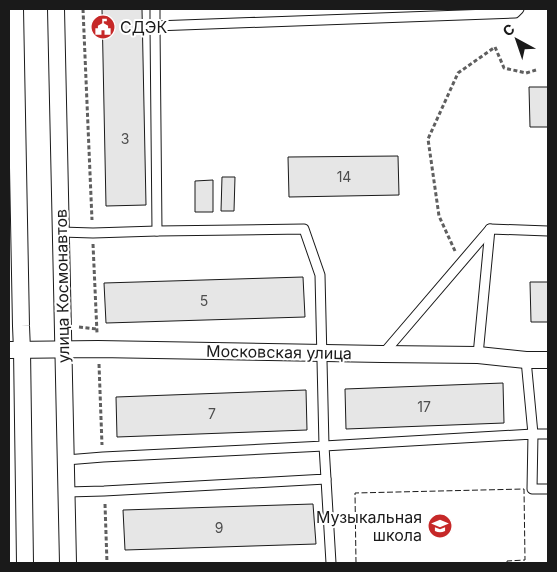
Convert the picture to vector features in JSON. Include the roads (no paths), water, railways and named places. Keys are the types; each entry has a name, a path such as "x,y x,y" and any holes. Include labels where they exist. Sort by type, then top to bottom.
{"street":[{"path":"15,9 14,202 21,326 15,350 25,563"},
{"name":"улица Космонавтов","path":"56,9 68,563"},
{"name":"Московская улица","path":"15,350 98,349 478,355 526,360 548,360"}],"lane":[{"path":"155,9 157,231"},
{"path":"155,26 515,13 519,9"},
{"path":"61,232 304,229 320,274 324,446 331,563"},
{"path":"490,229 548,231"},
{"path":"382,354 490,229"},
{"path":"478,355 490,229"},
{"path":"526,360 533,434 532,489 548,489"},
{"path":"66,460 548,434"},
{"path":"66,492 326,479"}],"place":[{"name":"СДЭК","path":"103,27"},
{"name":"Музыкальная школа","path":"440,526"}]}
